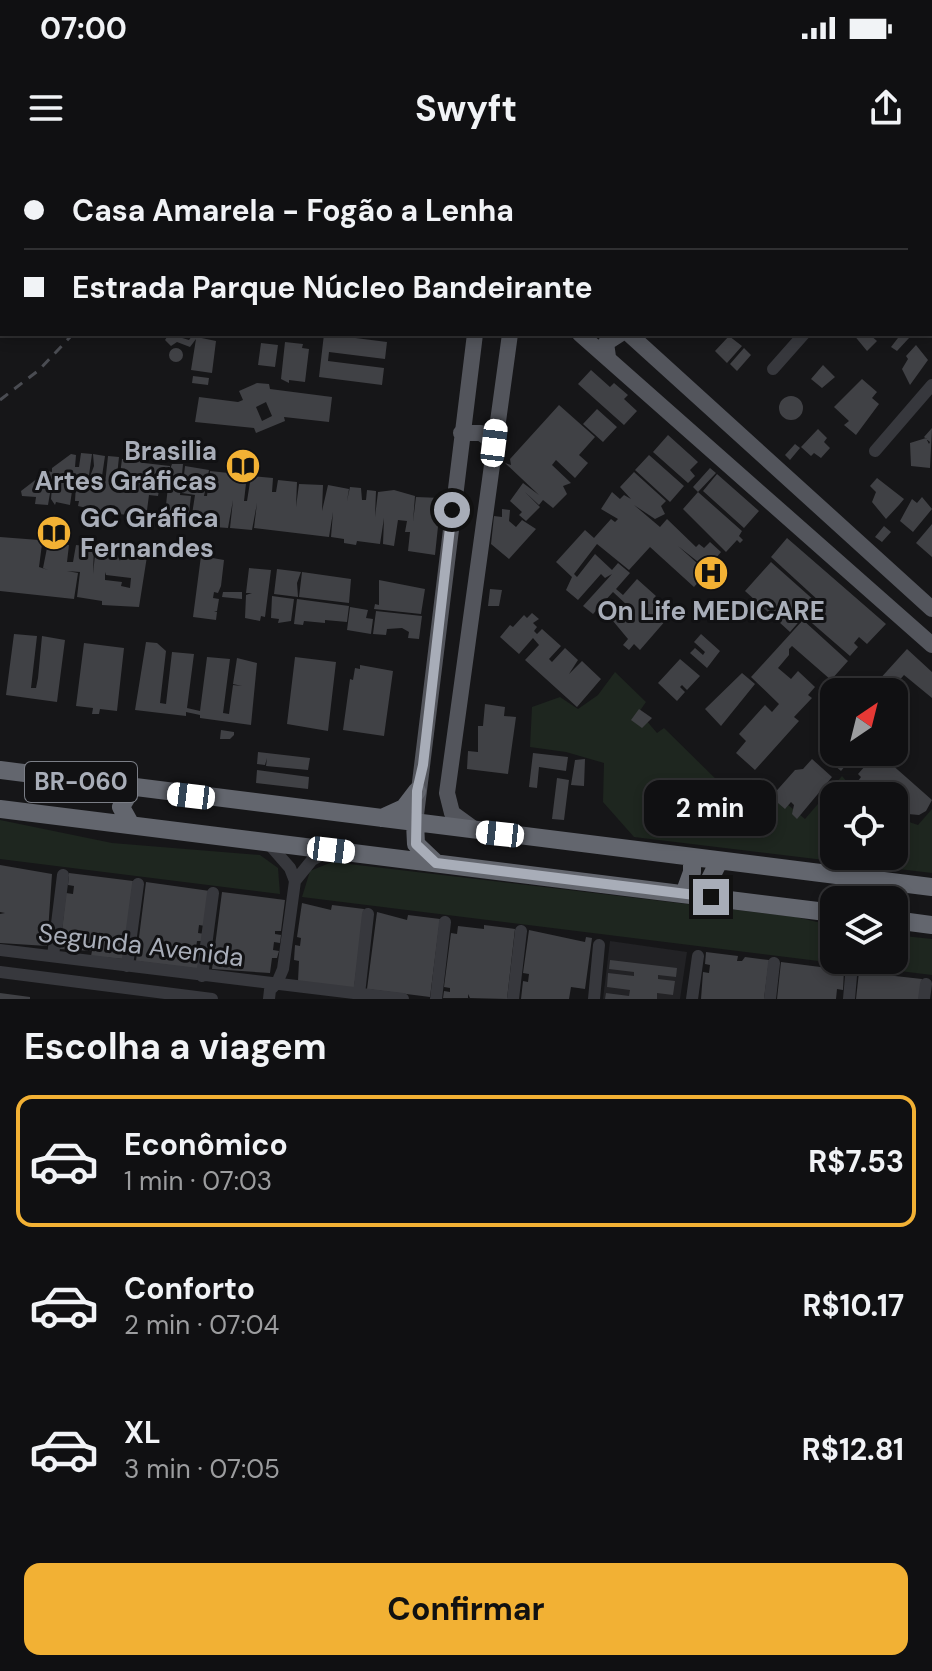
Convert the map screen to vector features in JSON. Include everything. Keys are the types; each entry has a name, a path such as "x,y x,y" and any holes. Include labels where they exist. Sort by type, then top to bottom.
{"highway":[{"name":"BR-060","path":"0,770 131,790 932,887"},
{"path":"131,790 121,807 131,825"},
{"path":"379,818 404,808 417,791"},
{"name":"BR-060","path":"0,809 820,911"},
{"path":"415,823 416,844 436,863"},
{"path":"684,894 692,872 692,857"},
{"path":"711,897 710,879 719,861"},
{"path":"908,922 932,925"}],"main road":[{"path":"415,823 475,336"},
{"path":"582,336 932,645"},
{"path":"608,357 606,343 617,336"},
{"path":"631,336 932,609"},
{"path":"479,832 452,813 447,793 509,342"},
{"path":"464,406 483,415 498,409"},
{"path":"461,433 481,433 494,443"},
{"path":"727,463 734,462 742,455 744,437"},
{"path":"751,486 751,473 773,466"},
{"path":"423,765 437,772 451,769"}],"street":[{"path":"773,369 802,336"},
{"path":"875,451 932,385"},
{"path":"266,842 290,868 295,881 283,969 283,984 295,999"},
{"path":"295,881 312,860 331,850"},
{"path":"53,956 63,875"},
{"path":"127,966 138,884"},
{"path":"202,976 213,893"},
{"path":"359,994 368,914"},
{"path":"436,999 445,922"},
{"path":"513,999 521,931"},
{"path":"594,999 599,945"},
{"name":"Segunda Avenida","path":"0,950 403,999"},
{"path":"692,999 698,956"},
{"path":"770,999 774,963"},
{"name":"Segunda Avenida","path":"0,972 108,993 212,999"},
{"path":"849,999 851,976"},
{"path":"269,999 270,990 283,984"},
{"path":"924,999 926,984"}],"shaded area":[{"path":"615,672 646,702 639,712 657,733 664,728 726,789 736,783 758,791 769,789 805,819 820,802 820,859 634,837 603,802 604,763 566,752 530,747 532,707 560,697 578,709 598,695"},
{"path":"932,809 932,873 907,870 908,822 918,825"},
{"path":"0,820 112,843 260,855 278,868 280,894 0,859"},
{"path":"332,862 796,917 820,923 820,961 302,897 310,871"},
{"path":"908,936 932,939 932,975 908,972"},
{"path":"610,941 687,952 680,999 603,999"}],"building":[{"path":"168,336 189,340 192,336 216,341 212,373 191,370 196,339 190,347 177,342 171,346 165,340"},
{"path":"324,336 387,342 385,359 329,352 328,361 384,368 382,385 319,377"},
{"path":"729,336 742,346 727,363 715,351"},
{"path":"855,336 871,336 877,341 867,351"},
{"path":"899,336 917,337 909,338 897,351 891,347"},
{"path":"285,342 303,344 302,348 309,349 305,382 289,380 289,383 281,379"},
{"path":"261,343 278,345 275,367 258,365"},
{"path":"916,345 928,360 910,385 902,369 908,359 906,356"},
{"path":"176,348 183,355 176,362 169,355"},
{"path":"744,348 751,355 737,371 730,364"},
{"path":"823,365 835,377 822,388 811,379"},
{"path":"591,370 610,387 614,383 628,395 624,399 637,411 624,425 578,384"},
{"path":"193,376 209,378 208,385 192,383"},
{"path":"862,379 877,392 872,398 879,404 856,435 844,425 849,421 834,407"},
{"path":"257,383 269,384 270,389 332,397 329,422 284,417 285,421 256,433 254,428 195,422 199,397 238,402 243,400 239,391","holes":["266,402 272,416 262,421 256,407"]},
{"path":"791,396 802,403 803,408 796,419 791,420 780,413 779,408 786,397"},
{"path":"559,405 595,437 579,455 588,463 575,478 556,460 552,465 571,483 563,486 567,494 553,508 543,500 539,505 525,492 540,507 526,521 519,515 522,512 510,501 523,483 539,495 505,463 511,465 510,459"},
{"path":"597,409 617,427 603,442 583,424"},
{"path":"932,428 930,468 911,466 910,443 925,438"},
{"path":"818,429 827,438 824,442 830,448 821,458 814,453 811,456 801,447"},
{"path":"668,435 698,462 690,470 695,476 688,483 653,452"},
{"path":"795,444 800,448 790,460 785,455"},
{"path":"81,453 92,454 88,482 94,466 93,454 105,456 101,483 105,484 108,456 119,457 116,485 129,487 129,483 119,482 122,459 145,459 144,463 170,466 170,469 172,464 183,464 180,495 191,496 188,521 165,515 168,486 167,491 159,490 158,496 149,495 146,518 139,517 141,505 138,515 112,514 78,506 79,501 75,501 76,484 73,484 70,505 56,502 55,505 51,499 53,475 48,505 35,504 36,497 22,496 21,491 47,471 52,472 52,468 71,454 76,455 75,467 79,467"},
{"path":"649,455 684,486 670,502 635,470"},
{"path":"185,466 209,470 204,496 207,496 210,471 247,475 244,501 247,501 251,476 273,478 272,492 276,492 278,480 297,482 296,507 299,484 323,485 322,511 328,485 349,489 347,501 350,487 361,488 362,500 366,500 367,490 376,491 375,517 378,492 394,490 415,496 413,522 416,497 441,498 435,555 408,551 410,532 405,532 407,521 398,520 394,546 383,544 384,518 380,544 357,541 356,545 331,537 333,512 329,537 254,528 257,503 252,530 230,528 233,500 228,528 215,527 216,521 191,521 195,495 182,493"},
{"path":"710,468 716,473 698,492 693,487"},
{"path":"634,472 666,501 661,506 665,514 655,519 634,505 660,527 667,519 696,547 699,544 704,548 710,542 721,552 707,569 678,546 707,572 694,587 650,547 629,570 597,544 574,574 577,577 595,554 612,570 618,563 630,573 616,589 623,595 637,579 656,596 653,599 673,612 640,650 634,644 629,650 623,645 628,639 613,621 627,605 613,592 593,614 583,606 612,574 605,578 601,574 578,600 566,590 572,577 556,562 585,530 594,538 611,519 615,522 618,519 601,509 612,492 620,499 624,495 631,499 620,487"},
{"path":"717,474 759,511 744,528 703,491"},
{"path":"877,478 904,499 886,519 872,502 876,492 870,486"},
{"path":"698,492 742,531 739,536 743,540 740,543 737,540 726,552 683,509"},
{"path":"922,497 932,509 913,532 900,521 912,499 917,503"},
{"path":"502,509 510,510 509,521 516,527 522,520 536,529 509,559 491,544 494,516 502,517"},
{"path":"932,524 932,557 916,543"},
{"path":"884,526 891,532 882,542 875,537"},
{"path":"0,537 39,540 42,544 39,567 48,570 43,568 48,543 69,545 67,562 73,562 76,545 94,547 93,574 96,545 115,550 120,561 122,550 148,550 139,607 102,605 102,601 77,597 80,572 67,571 78,573 74,599 0,591","holes":["105,572 106,575 131,578 130,588 121,586 122,582 105,580"]},
{"path":"787,538 886,624 867,644 859,637 854,643 858,647 850,656 805,617 819,601 771,557"},
{"path":"201,556 224,560 221,586 218,593 214,592 213,598 219,599 217,611 214,612 217,612 216,620 193,617"},
{"path":"771,562 816,602 790,632 745,591"},
{"path":"249,568 271,570 265,617 261,616 260,621 245,618 246,595 252,593 246,593"},
{"path":"277,569 301,572 297,583 298,597 274,594"},
{"path":"302,572 351,579 349,603 299,597"},
{"path":"379,580 425,589 421,614 374,609 375,604 379,605"},
{"path":"490,589 502,590 499,606 488,606"},
{"path":"223,592 242,592 242,599 222,597"},
{"path":"272,596 294,599 291,621 278,623 279,619 271,618"},
{"path":"297,599 349,606 347,622 325,620 325,623 304,621 303,625 294,624"},
{"path":"350,607 368,610 366,618 373,619 371,634 347,630"},
{"path":"376,611 422,616 419,639 408,638 409,632 402,628 387,629 386,635 373,634"},
{"path":"532,613 539,619 533,623 537,627 534,631 537,634 542,629 561,646 549,659 552,662 565,648 578,660 569,674 582,661 601,679 577,707 525,660 539,645 533,638 519,654 500,637 510,625 513,627 524,615 527,618"},
{"path":"803,620 848,661 833,678 829,678 792,646 789,649 789,655 778,668 791,679 798,671 815,687 808,695 812,698 794,717 799,721 755,770 736,753 746,741 739,734 765,705 772,712 779,704 751,677"},
{"path":"14,634 37,636 31,688 36,688 42,636 65,640 57,702 6,695"},
{"path":"701,634 720,651 707,668 690,653 695,648 703,655 705,652 694,642"},
{"path":"146,642 157,643 166,651 160,703 166,704 172,652 194,654 187,708 200,711 207,657 230,659 223,713 229,714 233,685 242,686 233,684 237,658 257,663 251,725 200,718 200,715 186,712 186,716 135,710"},
{"path":"84,643 124,648 117,711 100,709 99,714 92,714 93,708 76,706"},
{"path":"907,649 932,672 932,698 904,675 901,678 881,678"},
{"path":"295,657 336,662 328,731 287,724"},
{"path":"680,659 700,676 687,690 682,685 680,687 685,692 677,701 658,683"},
{"path":"360,665 393,671 384,736 343,730 350,679 353,680 355,668 360,669"},
{"path":"742,673 755,684 721,726 705,709"},
{"path":"485,704 505,707 504,716 516,717 508,774 467,769 468,751 478,752 478,726 483,726"},
{"path":"639,709 652,718 642,728 631,720"},
{"path":"221,730 234,732 234,735 230,739 220,739"},
{"path":"258,752 310,758 308,770 266,766 267,758 265,765 257,764"},
{"path":"533,753 568,757 566,771 539,767 537,788 529,787"},
{"path":"585,759 584,786 571,785 575,760"},
{"path":"812,759 832,777 828,782 820,782 820,791 797,819 792,814 794,805 791,802 785,809 771,797 795,770 803,769"},
{"path":"865,766 893,766 932,800 926,811 919,815 908,814 908,782 859,782 861,777 858,774"},
{"path":"257,770 309,777 308,789 256,783"},
{"path":"557,778 569,780 564,820 552,819"},
{"path":"731,799 738,806 722,824 708,812 715,804 721,810"},
{"path":"0,865 52,874 47,946 0,943 0,914 5,913 0,912"},
{"path":"69,873 133,881 123,959 91,956 92,951 60,949 66,893 73,894 74,886 68,885"},
{"path":"146,882 210,891 205,926 199,925 198,933 205,934 204,941 197,941 196,948 202,949 200,969 136,961"},
{"path":"222,892 285,900 281,931 275,931 275,934 281,935 280,943 274,942 273,950 279,951 277,958 272,958 270,973 212,969"},
{"path":"302,903 331,910 332,905 364,909 354,988 298,981 299,961 294,960 295,945 300,946 301,938 297,937"},
{"path":"377,912 407,920 408,915 440,919 430,997 367,989"},
{"path":"484,925 515,929 507,999 470,998 468,994 468,998 443,998 444,991 450,992 450,988 444,987 451,933 457,934 458,926 484,929"},
{"path":"529,930 585,942 586,937 592,938 585,989 571,987 569,999 521,999 523,981 528,982 529,974 523,973"},
{"path":"706,952 738,956 737,961 745,957 769,960 764,999 701,999 703,972 709,973 710,965 705,964"},
{"path":"610,960 677,968 676,977 658,975 658,979 675,981 673,995 657,993 657,999 605,999 606,993 629,996 630,990 607,987 608,973 634,976 634,972 609,969"},
{"path":"781,962 820,967 820,974 844,974 843,990 837,989 836,999 777,999"},
{"path":"859,974 922,979 919,999 856,999"},
{"path":"0,993 30,997 30,999 0,999"}],"railway":[{"path":"0,400 39,370 71,336"}],"place":[{"name":"Brasilia Artes Gráficas","path":"243,466"},
{"name":"GC Gráfica Fernandes","path":"54,533"},
{"name":"On Life MEDICARE","path":"711,573"}],"route":[{"path":"452,510 423,765 417,791 415,837 420,850 436,863 711,897"}]}
